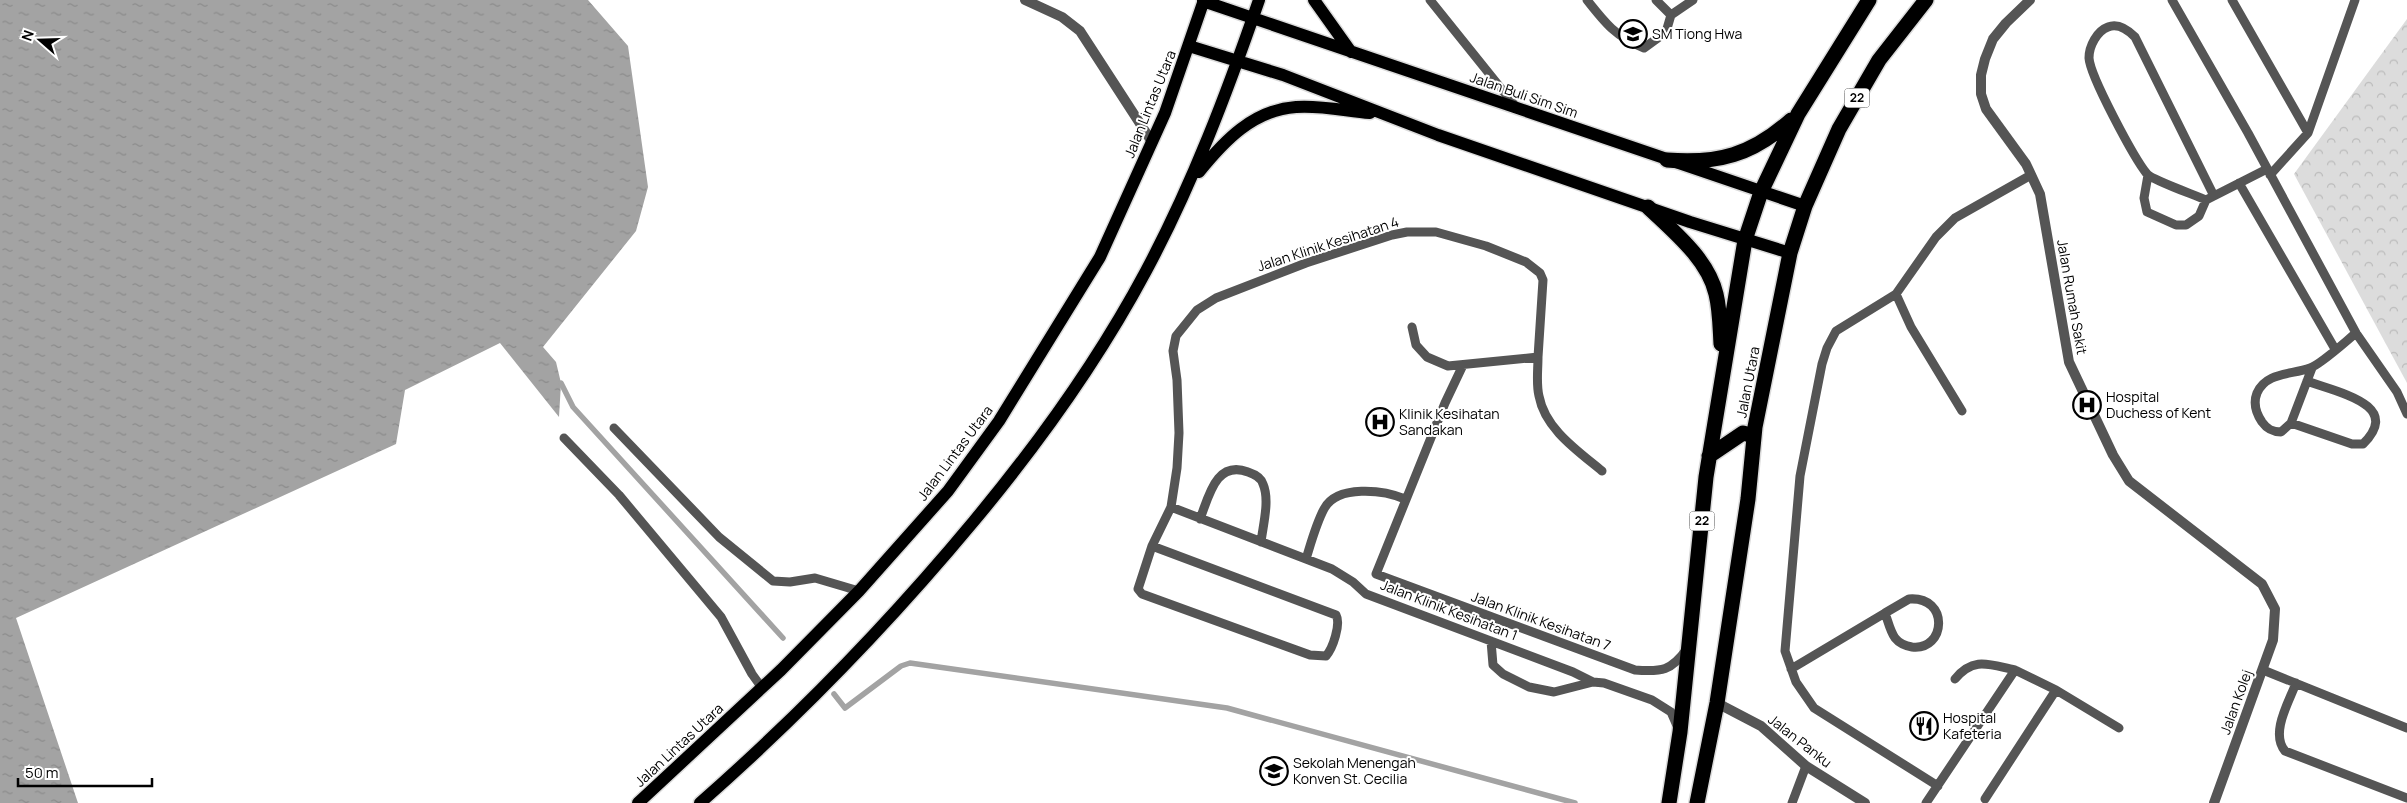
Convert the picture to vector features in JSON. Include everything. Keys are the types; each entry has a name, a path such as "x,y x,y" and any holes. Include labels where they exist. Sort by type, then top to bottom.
{"highway":[{"name":"Jalan Utara","path":"1669,803 1680,732 1709,456 1745,240 1761,192 1798,114 1869,0"},
{"name":"Jalan Utara","path":"1698,803 1717,702 1748,499 1754,436 1790,253 1805,206 1843,122 1880,60 1926,0"},
{"path":"1667,160 1695,162 1736,155 1772,137 1798,114"},
{"path":"1648,207 1674,232 1710,278 1716,294 1719,314 1723,371"},
{"path":"1709,456 1743,433 1754,436"}],"main road":[{"path":"1204,0 1189,46 1283,75 1438,135 1745,240 1790,253"},
{"name":"Jalan Buli Sim Sim","path":"1204,0 1351,52 1805,206"},
{"path":"1180,205 1238,60 1259,0"},
{"path":"1314,0 1351,52"},
{"name":"Jalan Lintas Utara","path":"638,803 781,670 859,591 948,491 999,421 1100,257 1152,142 1189,46"},
{"path":"700,803 811,701 923,582 1037,443 1092,364 1145,273 1196,175 1220,146 1240,129 1261,116 1296,107 1382,114"}],"street":[{"path":"1025,0 1062,17 1080,31 1152,142"},
{"name":"Jalan Rumah Sakit","path":"2030,0 2006,23 1994,39 1985,59 1981,75 1981,94 1986,109 2026,164 2040,194 2069,362 2113,455 2129,482 2262,584 2271,598 2275,609"},
{"name":"Jalan Kolej","path":"2214,803 2273,640 2275,609"},
{"name":"Jalan Panku","path":"1717,702 1761,726 1806,766 1865,803"}],"lane":[{"path":"1430,0 1517,108"},
{"path":"1587,0 1607,26 1626,41 1644,48 1666,32 1671,15 1693,0"},
{"path":"1656,0 1671,15"},
{"path":"2172,0 2248,133 2356,333 2396,392 2407,414"},
{"path":"2232,0 2308,133"},
{"path":"2210,198 2135,37 2119,26 2109,26 2096,36 2092,43 2089,58 2092,71 2108,105 2148,175 2144,198 2147,212 2176,225 2186,224 2199,216 2210,198 2268,172 2308,133 2356,0"},
{"path":"1938,786 1814,708 1796,682 1785,651 1800,476 1822,364 1827,348 1836,331 1896,294 1936,237 1955,218 2031,175"},
{"path":"2148,175 2210,198"},
{"path":"2239,184 2335,349"},
{"name":"Jalan Klinik Kesihatan 4","path":"1171,507 1177,468 1179,433 1177,380 1173,351 1176,336 1197,310 1216,298 1306,263 1392,235 1407,232 1436,232 1486,246 1526,262 1540,273 1543,280 1538,358"},
{"path":"1896,294 1911,327 1962,411"},
{"path":"1412,327 1416,345 1427,357 1448,366 1538,358 1538,395 1546,415 1567,441 1602,471"},
{"path":"2312,368 2291,423 2281,432 2274,432 2266,427 2256,410 2255,398 2261,384 2268,379 2312,368 2356,333"},
{"path":"1306,559 1324,508 1332,499 1362,490 1390,492 1405,499 1463,365"},
{"path":"2291,423 2352,444 2363,444 2373,434 2376,424 2376,413 2368,404 2307,382"},
{"path":"614,428 719,537 774,581 790,582 815,578 859,591"},
{"path":"564,438 619,495 721,617 752,674 762,688"},
{"path":"1200,519 1213,483 1221,474 1230,470 1242,470 1256,475 1263,483 1266,499 1261,542"},
{"name":"Jalan Klinik Kesihatan 7","path":"1405,499 1376,574 1635,670 1661,671 1676,663 1689,646"},
{"path":"1152,546 1330,612 1338,620 1331,649 1322,657 1310,655 1142,594 1138,588 1139,580 1152,546 1171,507"},
{"name":"Jalan Klinik Kesihatan 1","path":"1171,507 1332,570 1353,582 1366,594 1573,672 1593,682 1640,695 1661,704 1671,712 1680,732"},
{"path":"1791,669 1884,613 1909,599 1925,601 1931,605 1939,618 1936,634 1924,646 1908,646 1895,637 1884,613"},
{"path":"1491,641 1494,665 1503,674 1529,687 1554,692 1593,682"},
{"path":"1955,678 1962,671 1973,665 1983,663 2015,670 2056,690 2120,728"},
{"path":"1926,803 2015,670"},
{"path":"2262,670 2407,728"},
{"path":"2296,683 2278,735 2279,745 2285,751 2407,798"},
{"path":"1985,800 2056,690"},
{"path":"1792,803 1806,766"}],"green space":[{"path":"2407,19 2407,383 2294,174"}],"water":[{"path":"0,0 588,0 628,46 648,187 636,231 543,347 556,362 561,383 559,417 500,343 405,390 396,444 16,618 78,803 0,803"}],"waterway":[{"path":"561,383 573,407 783,638"},
{"path":"834,694 845,708 901,666 910,663 1227,708 1575,803"}],"place":[{"name":"SM Tiong Hwa","path":"1633,34"},
{"name":"Hospital Duchess of Kent","path":"2087,405"},
{"name":"Klinik Kesihatan Sandakan","path":"1380,422"},
{"name":"Hospital Kafeteria","path":"1924,726"},
{"name":"Sekolah Menengah Konven St. Cecilia","path":"1274,771"}]}
